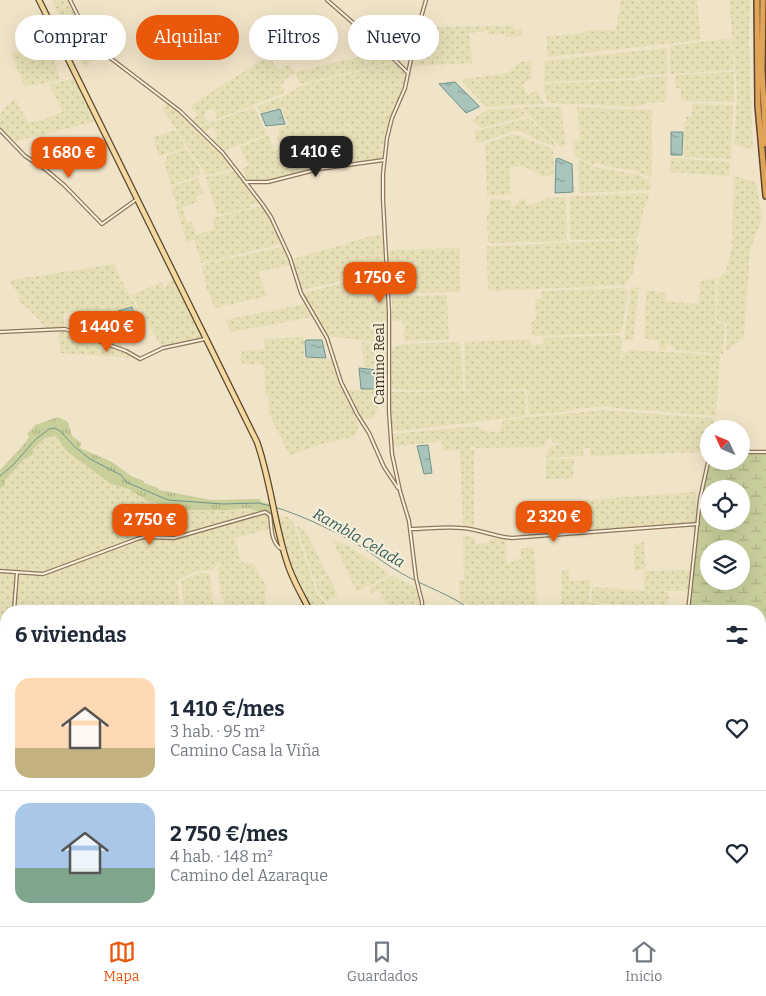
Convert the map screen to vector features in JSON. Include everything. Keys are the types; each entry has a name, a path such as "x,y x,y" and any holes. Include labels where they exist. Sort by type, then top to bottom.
{"highway":[{"path":"757,0 758,106 766,196"},
{"path":"763,0 762,70 766,144"}],"main road":[{"path":"39,0 257,442 269,481 287,564 307,605"}],"street":[{"path":"70,0 81,22 109,56 180,111 222,153 271,217 290,258 301,293 326,338 341,382 369,433 384,466 400,491"},
{"path":"327,0 408,73"},
{"name":"Camino Real","path":"422,605 409,520 400,491 390,434 390,344 383,199 384,160 387,138 392,118 406,88 426,0"},
{"path":"0,130 24,156 45,169 102,224 137,199"},
{"path":"246,182 268,182 319,169 384,160"},
{"path":"0,332 65,329 126,351 140,359 163,348 206,339"},
{"path":"750,452 766,452"},
{"path":"689,605 700,498 706,470"},
{"path":"0,571 43,574 144,537 174,538 265,512 270,514 275,542 284,551"},
{"path":"410,530 453,527 512,538 698,524"},
{"path":"14,605 17,572"}],"shaded area":[{"path":"52,0 69,0 76,15 59,15"},
{"path":"621,0 697,0 701,40 548,57 546,39 548,36 583,33 587,30 616,30"},
{"path":"729,0 750,0 749,42 753,150 734,144 737,93"},
{"path":"514,26 515,30 522,29 522,36 506,37 505,34 488,34 488,31 468,33 472,63 411,66 413,60 439,60 439,27"},
{"path":"731,38 734,70 670,74 670,46"},
{"path":"665,48 667,50 667,74 637,76 637,78 544,82 544,61"},
{"path":"15,52 15,60 54,60 60,80 25,87 11,54"},
{"path":"348,59 394,60 393,62 301,84 295,73 281,85 285,90 282,94 217,119 215,111 209,109 204,115 209,122 198,126 192,119 198,115 190,106 262,60 271,60 278,69 289,65 295,72"},
{"path":"82,60 93,60 85,67"},
{"path":"532,61 531,78 522,85 528,95 537,90 544,104 486,107 462,81 464,79 508,73 520,62"},
{"path":"397,62 406,76 404,87 381,145 382,159 373,160 369,158 369,160 356,162 351,125 342,122 351,128 355,159 353,163 314,169 288,178 249,181 242,169 249,165 240,147 268,135 282,166 276,151 281,147 277,139 279,134 278,128 288,123 282,110 284,107 260,113 257,106 284,96 302,85"},
{"path":"734,72 733,102 681,101 681,88 676,88 675,75"},
{"path":"667,76 666,102 648,103 635,107 550,103 545,96 543,87 544,84 637,80"},
{"path":"75,79 97,121 13,142 0,129 0,114 15,98 28,123 63,112 49,84"},
{"path":"169,102 220,153 228,162 231,170 206,175 162,108"},
{"path":"692,104 733,105 731,158 684,157 684,122 686,122 686,117 692,117"},
{"path":"254,107 267,134 224,151 212,140 218,137 214,127 204,132 199,127"},
{"path":"523,107 561,108 566,144 564,147 559,146"},
{"path":"577,107 652,110 652,176 596,163 595,165 575,156 573,141 580,140"},
{"path":"519,108 527,116 481,128 473,122 475,117 490,109"},
{"path":"529,118 555,143 556,147 523,132 513,131 476,143 474,133 476,131"},
{"path":"175,130 185,148 159,156 153,137"},
{"path":"514,134 553,149 554,172 551,176 542,176 523,166 511,167 511,195 487,196 485,144"},
{"path":"185,149 199,167 201,175 171,185 164,163 168,155"},
{"path":"671,158 730,162 729,176 670,172"},
{"path":"578,159 595,167 639,175 649,180 651,187 649,190 581,193 579,192"},
{"path":"236,171 259,203 251,204 250,208 217,215 206,177"},
{"path":"734,176 756,182 762,218 750,250 744,338 726,351 727,323 717,321 718,279 726,272 732,247"},
{"path":"198,178 203,194 196,196 198,202 182,207 187,223 192,222 196,235 215,229 212,218 262,206 270,217 281,244 201,263 194,239 188,243 184,233 171,187"},
{"path":"647,193 649,196 636,239 572,240 570,238 570,196"},
{"path":"566,197 567,241 491,243 488,241 487,217 491,199 511,200 512,207 518,204 519,199 525,199 526,205 540,202 544,198"},
{"path":"379,234 382,237 384,268 382,272 302,290 293,259"},
{"path":"636,240 639,245 633,272 626,285 491,291 488,288 488,246"},
{"path":"282,247 290,265 258,272 267,296 215,308 207,289 202,268 206,263"},
{"path":"460,248 460,292 391,293 387,254 389,252 394,250"},
{"path":"114,264 143,318 137,320 132,306 118,311 125,334 119,336 122,348 81,332 83,317 81,311 64,313 64,328 46,328 19,301 18,294 10,283 11,280"},
{"path":"383,275 385,278 388,343 327,336 316,318 317,316 308,304 305,293 353,280"},
{"path":"173,276 203,337 165,346 160,344 131,295 162,282 164,290"},
{"path":"716,279 716,323 725,324 723,354 674,350 674,346 667,345 666,350 659,349 659,340 644,339 646,290 666,293 665,301 698,304 701,281"},
{"path":"631,287 639,288 633,340 624,340"},
{"path":"625,288 628,292 620,333 534,336 532,333 532,322 536,319 535,300 542,297 542,291"},
{"path":"445,295 447,297 449,338 447,340 404,341 405,328 402,321 393,321 392,319 392,297"},
{"path":"304,304 313,317 231,332 225,320"},
{"path":"58,330 69,331 125,352 131,355 132,358 60,353"},
{"path":"619,335 622,338 621,363 623,353 631,350 720,355 716,416 606,406 529,415 527,389 480,391 465,389 464,342 530,339 531,345 544,344 543,338"},
{"path":"304,337 304,358 331,359 358,421 358,429 356,436 315,446 290,456 271,418 272,416 269,415 269,396 265,395 264,365 243,364 240,359 242,351 264,349 264,339"},
{"path":"362,342 388,344 388,369 364,367"},
{"path":"459,342 461,346 463,390 402,390 391,388 392,350 395,346"},
{"path":"347,390 385,390 373,419 361,418"},
{"path":"523,391 526,395 526,416 390,432 390,392"},
{"path":"602,410 712,418 713,420 700,420 700,452 590,456 590,448 583,449 583,456 546,458 546,453 550,447 563,443 553,443 550,436 543,447 474,448 472,446 468,449 474,450 474,528 463,526 460,450 443,451 442,441 394,447 392,444 393,434 476,426 484,431 500,432 503,420"},
{"path":"57,436 69,453 111,484 129,489 157,505 197,510 248,508 260,512 178,536 166,538 138,537 47,573 0,570 0,488 5,486 5,480 23,460 30,456 33,449 43,440"},
{"path":"546,459 574,459 573,478 546,479"},
{"path":"696,492 697,523 586,532 585,500"},
{"path":"264,513 270,516 270,529 235,538 241,562 254,564 266,586 265,605 224,605 223,597 220,593 218,574 221,562 212,570 193,572 177,581 179,605 16,605 20,573 48,574 136,540 146,538 173,539"},
{"path":"278,515 288,517 294,524 317,594 327,605 310,605 288,558"},
{"path":"299,526 306,532 327,574 314,580 297,527"},
{"path":"463,536 475,537 475,544 489,543 489,540 492,538 505,539 507,564 516,559 521,559 521,548 534,548 537,605 468,605 460,601 459,580 464,580"},
{"path":"332,539 350,547 389,573 388,576 357,592"},
{"path":"644,542 646,569 634,570 634,544"},
{"path":"562,570 569,570 569,581 591,580 588,602 607,605 588,605 588,603 587,605 561,605"},
{"path":"689,570 691,572 689,591 662,591 669,593 668,605 621,605 591,601 592,587 644,590 644,571"},
{"path":"0,571 15,572 13,605 0,605"},
{"path":"199,573 210,573 213,605 184,605 181,581"},
{"path":"328,575 338,596 326,601 319,593 315,581"},
{"path":"392,576 417,589 419,605 387,605 379,590 371,593 369,588"}],"green space":[{"path":"58,417 68,422 72,436 81,443 80,448 112,462 131,476 159,490 211,500 260,499 261,502 271,504 273,513 260,512 248,508 168,510 164,506 146,500 129,489 111,484 69,453 57,436 45,438 33,449 32,455 23,460 5,480 5,486 0,488 0,470 26,442 29,436 27,434 35,425"},
{"path":"766,453 766,605 690,605 700,511 700,530 750,530 750,480 705,479 708,470 750,470 750,454"}],"water":[{"path":"455,82 479,107 466,113 439,84"},
{"path":"280,109 285,124 266,126 261,114"},
{"path":"671,132 683,132 682,155 671,155"},
{"path":"558,158 572,164 573,192 555,193 556,159"},
{"path":"132,307 138,328 125,333 118,311"},
{"path":"322,340 326,358 306,357 305,341"},
{"path":"359,368 386,371 384,389 361,389"},
{"path":"428,445 432,473 424,474 417,446"}],"waterway":[{"name":"Rambla Celada","path":"0,476 14,464 36,439 49,429 55,428 90,459 121,475 126,482 168,500 223,504 258,503 271,506"},
{"name":"Rambla Celada","path":"275,507 310,520 343,537 410,578 464,605"}]}
